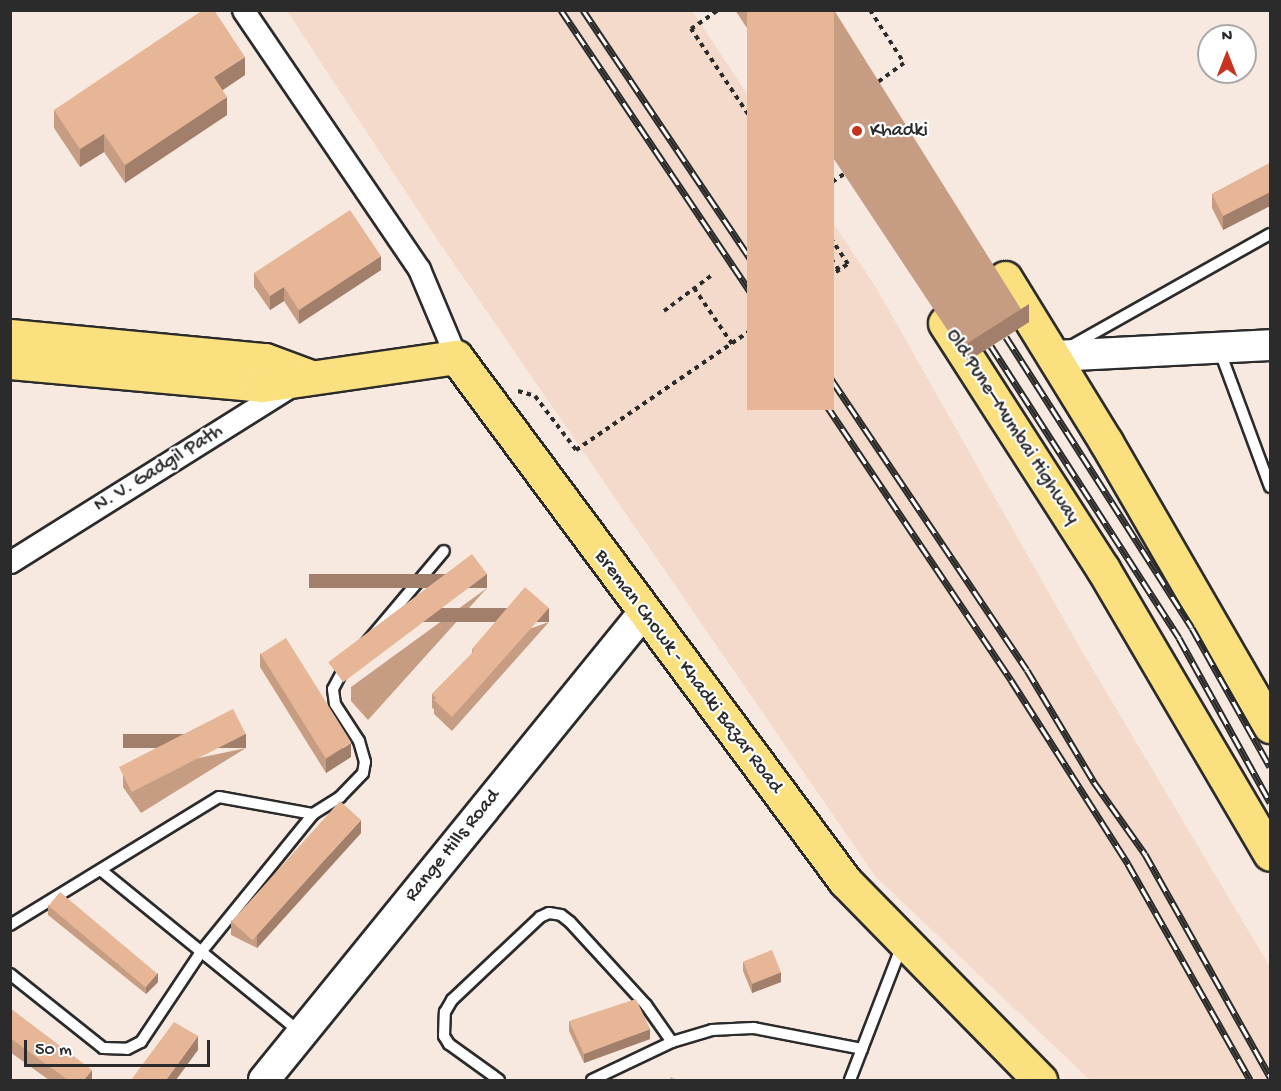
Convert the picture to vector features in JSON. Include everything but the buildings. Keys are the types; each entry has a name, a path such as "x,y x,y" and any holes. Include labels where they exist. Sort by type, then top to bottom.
{"main road":[{"path":"986,249 1055,356 1270,726"},
{"name":"Old Pune–Mumbai Highway","path":"929,297 1102,569 1270,854"},
{"path":"10,336 265,360 308,376"},
{"path":"10,362 262,385 308,376 456,357"},
{"name":"Breman Chowk - Khadki Bazar Road","path":"456,357 845,881 1040,1080"}],"street":[{"path":"243,10 419,269 456,357"},
{"path":"1055,356 1270,345"},
{"name":"N. V. Gadgil Path","path":"10,562 308,376"},
{"name":"Range Hills Road","path":"264,1080 300,1032 644,612"}],"lane":[{"path":"1055,356 1270,234"},
{"path":"1218,348 1270,487"},
{"path":"10,974 103,1048 127,1049 141,1042 201,952 313,814 340,797 363,773 366,762 359,741 335,704 337,681 444,551"},
{"path":"10,925 48,900 102,871 219,797 313,814"},
{"path":"102,871 300,1032"},
{"path":"499,1080 449,1044 442,1023 445,1012 452,1000 532,924 549,913 561,915 570,922 646,1005 672,1042"},
{"path":"850,1080 903,942"},
{"path":"592,1080 672,1042 712,1030 754,1028 862,1048"}],"path":[{"path":"536,396 576,450 848,264 691,29 718,10"},
{"path":"870,10 904,63 872,86"},
{"path":"838,270 795,207 844,174"},
{"path":"664,311 712,275"},
{"path":"694,288 732,344"}],"shaded area":[{"path":"287,11 692,11 877,289 1080,648 1270,967 1270,1080 1090,1080 875,876 437,239"}],"railway":[{"path":"561,10 1011,680 1128,864 1250,1080"},
{"path":"583,10 1027,670 1094,782 1145,854 1270,1077"},
{"path":"1006,337 1192,628 1270,767"},
{"path":"991,346 1179,638 1270,802"}],"place":[{"name":"Khadki","path":"857,131"}]}
